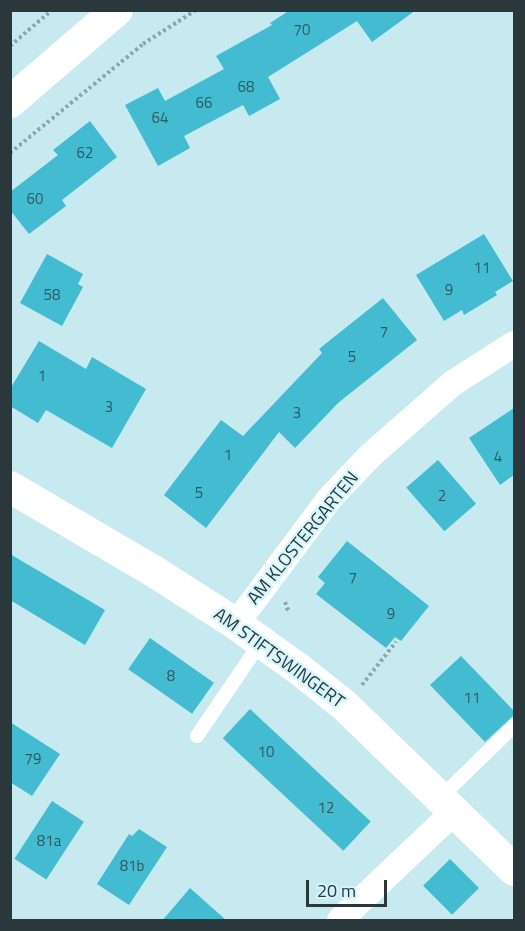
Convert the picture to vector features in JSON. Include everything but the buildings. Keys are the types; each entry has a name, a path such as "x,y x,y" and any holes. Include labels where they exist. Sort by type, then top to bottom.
{"street":[{"path":"10,102 117,10"},
{"name":"AM KLOSTERGARTEN","path":"236,624 330,498 371,455 453,383 514,344"},
{"name":"AM STIFTSWINGERT","path":"10,487 155,572 236,624 344,705 514,870"},
{"path":"340,921 448,804"}],"lane":[{"path":"197,736 261,642"},
{"path":"448,804 514,726"}],"path":[{"path":"10,46 52,10"},
{"path":"10,153 142,44 196,10"},
{"path":"362,686 396,642"}]}
